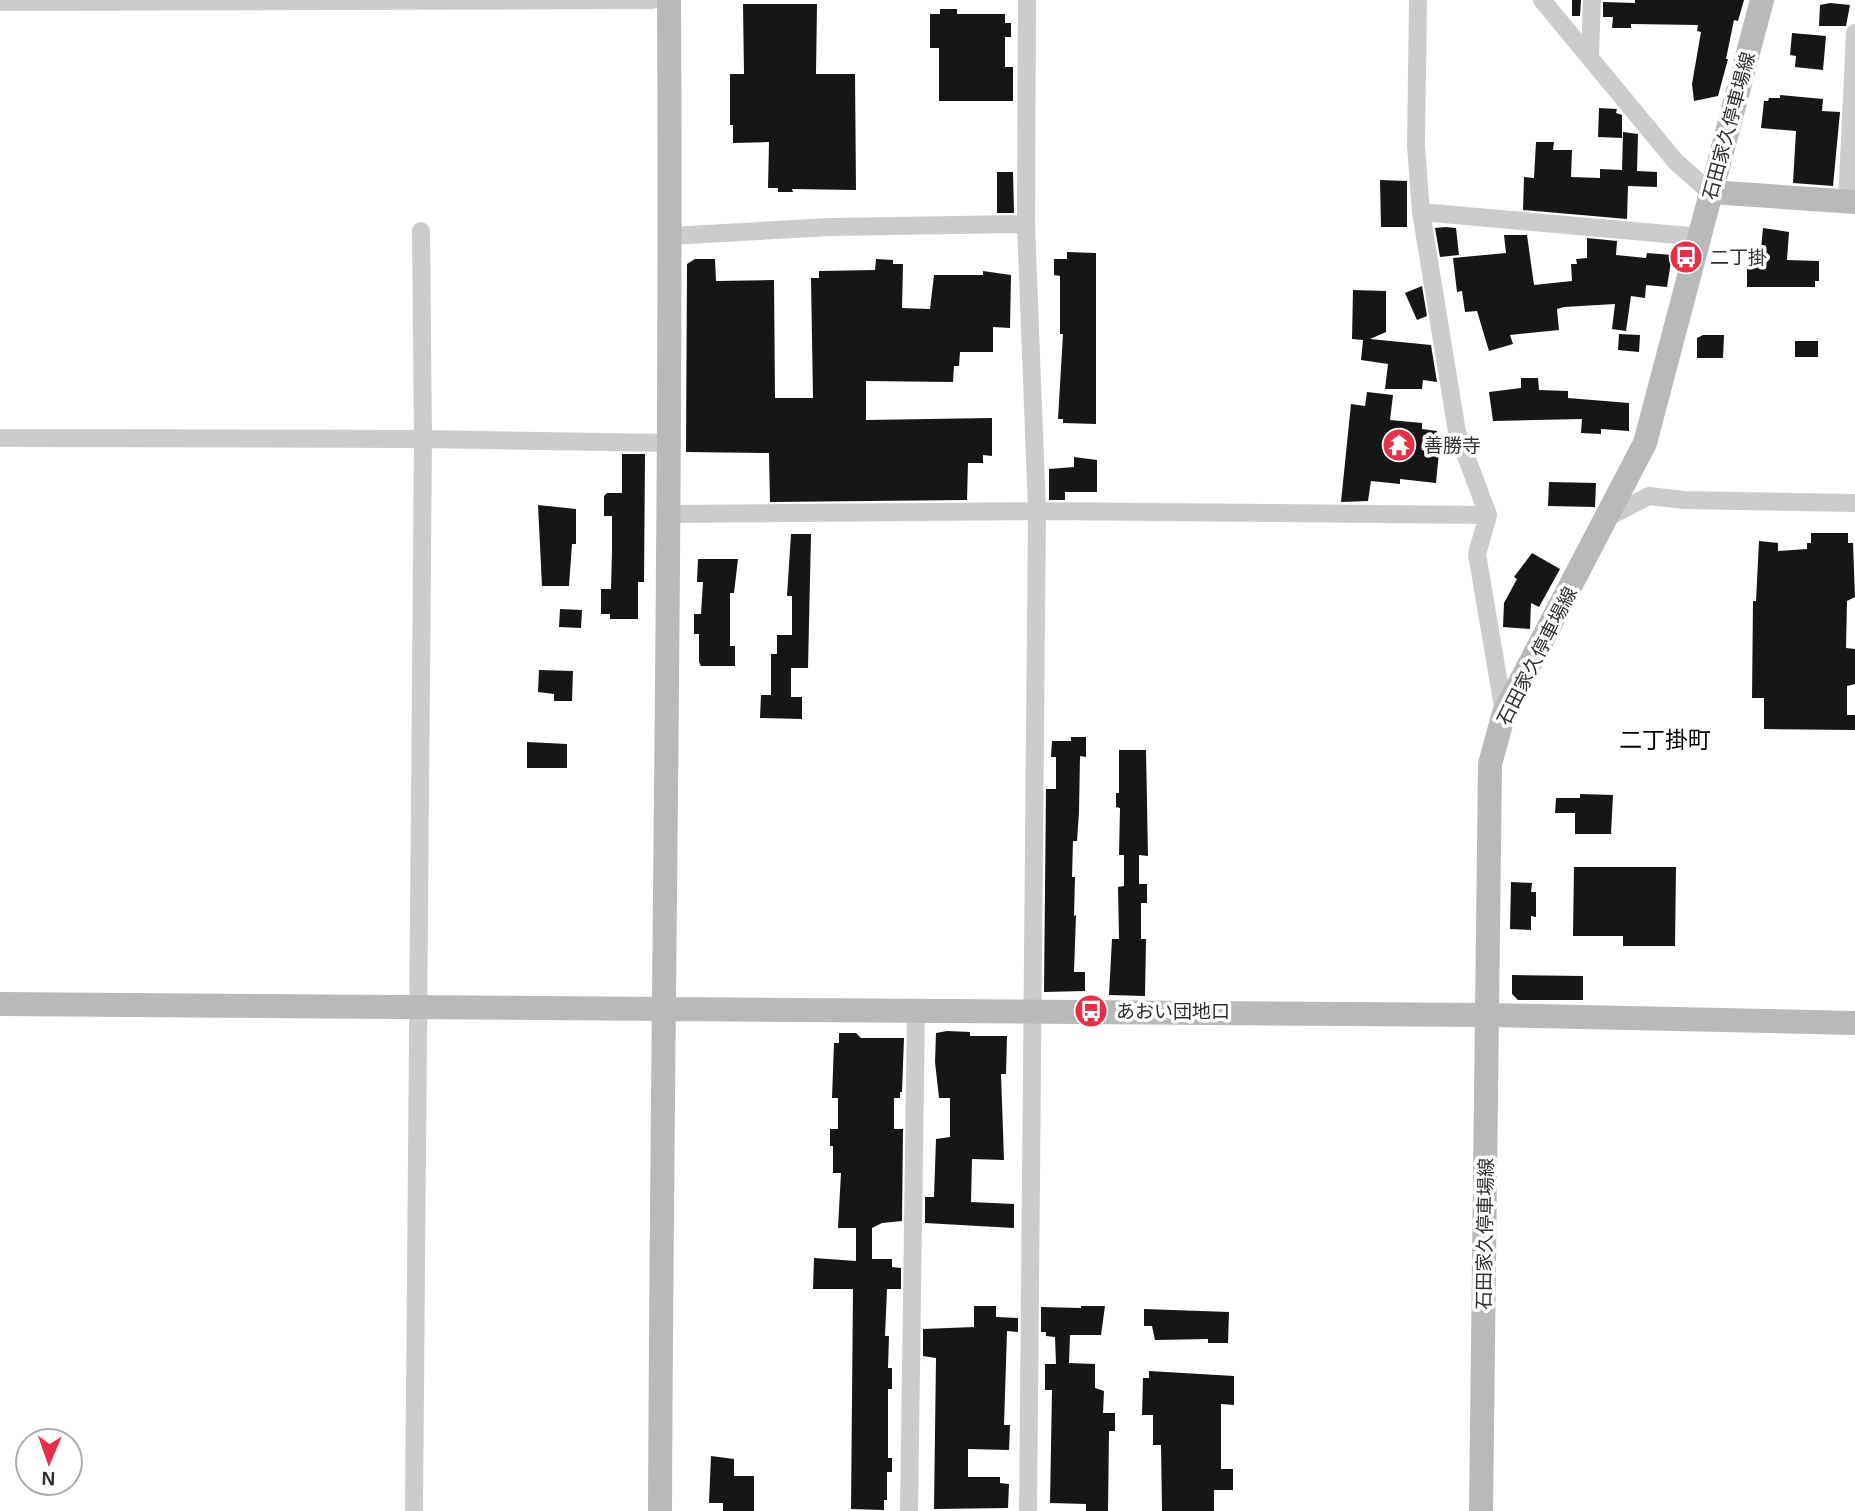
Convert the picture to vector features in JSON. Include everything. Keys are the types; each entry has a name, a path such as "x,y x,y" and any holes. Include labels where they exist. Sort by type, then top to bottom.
{"street":[{"path":"0,2 652,0"},
{"path":"660,1511 662,1007 671,236 669,0"},
{"path":"1027,0 1026,224 1037,511 1028,1511"},
{"path":"1418,0 1416,146 1421,212 1457,432 1488,515 1476,554 1504,713"},
{"path":"1542,0 1590,55 1612,89 1676,162 1710,192 1851,202 1855,33"},
{"path":"1590,55 1592,0"},
{"name":"石田家久停車場線","path":"1481,1511 1490,764 1504,713 1645,443 1762,0"},
{"path":"1421,212 1700,237"},
{"path":"671,236 830,227 1026,224"},
{"path":"414,1511 423,439 421,232"},
{"path":"0,438 423,439 668,443"},
{"path":"1608,517 1649,496 1684,500 1855,503"},
{"path":"667,514 1037,511 1488,515"},
{"path":"0,1004 1488,1015 1855,1023"},
{"path":"909,1511 916,1011"}],"building":[{"path":"1572,0 1581,0 1580,16 1572,16"},
{"path":"1635,0 1744,0 1738,21 1734,20 1728,59 1718,96 1694,101 1692,84 1701,32 1697,31 1698,25 1631,24 1631,28 1612,28 1613,17 1603,17 1603,2 1635,3"},
{"path":"743,4 817,4 816,74 855,74 856,190 792,189 793,192 778,192 778,188 768,188 769,142 733,143 733,125 730,125 730,74 744,74"},
{"path":"1820,5 1850,5 1846,26 1819,26"},
{"path":"940,9 957,9 957,14 1005,14 1005,23 1011,23 1011,37 1005,37 1005,67 1013,67 1013,101 939,101 939,48 930,48 930,14 940,14"},
{"path":"1792,33 1826,36 1823,70 1795,67 1796,56 1790,55"},
{"path":"1780,95 1823,99 1822,111 1840,112 1833,186 1793,183 1796,131 1761,128 1764,101 1780,98"},
{"path":"1599,108 1617,109 1616,113 1622,115 1622,138 1598,137"},
{"path":"1623,132 1638,134 1637,171 1657,172 1657,187 1628,186 1627,219 1523,210 1524,177 1534,178 1536,142 1554,142 1553,150 1572,150 1571,177 1600,178 1600,169 1622,170"},
{"path":"997,172 1013,172 1014,213 997,213"},
{"path":"1380,180 1407,181 1407,227 1381,227"},
{"path":"1435,228 1456,228 1459,255 1440,257"},
{"path":"1763,228 1789,232 1787,260 1819,261 1819,281 1815,281 1815,287 1747,287 1747,260 1760,260"},
{"path":"1504,235 1527,235 1534,285 1572,281 1571,264 1577,264 1576,259 1587,258 1587,238 1617,241 1616,255 1646,258 1647,253 1672,255 1667,287 1646,285 1645,298 1631,296 1626,331 1612,329 1615,304 1564,307 1557,309 1559,330 1510,335 1513,344 1489,351 1477,311 1465,312 1462,291 1457,292 1453,258 1506,253"},
{"path":"1067,252 1096,253 1096,424 1063,423 1063,419 1058,419 1063,334 1060,334 1060,276 1054,275 1054,259 1067,259"},
{"path":"695,259 715,259 716,281 774,280 775,398 813,398 811,278 819,278 819,271 875,270 876,259 893,260 893,264 903,264 902,308 930,309 934,275 983,275 983,271 1011,275 1010,328 993,327 993,352 960,352 959,366 954,366 953,382 866,381 866,420 992,418 992,456 983,455 983,463 968,463 967,500 770,502 769,453 686,452 687,264"},
{"path":"1422,286 1427,316 1417,320 1405,293"},
{"path":"1353,290 1386,291 1386,332 1370,339 1431,345 1437,382 1423,380 1422,389 1385,389 1388,364 1361,360 1363,340 1352,339"},
{"path":"1619,334 1640,335 1639,352 1618,350"},
{"path":"1703,335 1724,335 1723,358 1697,358 1697,338"},
{"path":"1795,341 1818,341 1818,357 1795,357"},
{"path":"1521,378 1538,378 1539,390 1568,391 1568,398 1629,403 1629,431 1601,429 1601,434 1581,433 1582,419 1493,421 1489,392 1521,388"},
{"path":"1367,392 1393,395 1390,420 1422,423 1422,429 1437,431 1435,451 1439,452 1436,483 1400,479 1400,484 1371,481 1368,501 1341,502 1351,404 1365,406"},
{"path":"622,454 645,454 644,582 638,582 638,619 610,619 610,614 601,614 601,589 611,589 612,551 612,516 604,516 604,496 607,493 622,493"},
{"path":"1074,457 1097,460 1097,492 1065,492 1065,500 1049,500 1049,469 1074,467"},
{"path":"1549,482 1596,483 1595,507 1548,506"},
{"path":"538,505 576,509 576,544 572,544 569,586 542,586"},
{"path":"1811,533 1848,533 1848,543 1853,543 1855,597 1847,601 1846,648 1855,649 1855,684 1847,686 1847,715 1855,715 1855,730 1764,729 1764,698 1752,698 1753,601 1756,601 1759,541 1778,543 1778,551 1807,549 1807,543 1811,543"},
{"path":"791,534 811,534 808,668 791,668 791,697 802,697 802,719 760,718 761,695 771,695 771,654 777,654 777,635 792,635 792,596 787,596"},
{"path":"1532,553 1560,569 1539,607 1531,603 1530,629 1503,627 1504,603 1517,579 1514,577"},
{"path":"698,559 738,559 734,593 730,593 730,646 735,646 735,666 701,666 699,662 699,634 694,634 694,614 701,614 703,582 697,582"},
{"path":"560,609 582,610 581,628 559,627"},
{"path":"539,670 573,671 572,701 554,701 554,694 538,692"},
{"path":"1071,737 1086,737 1086,757 1080,756 1079,812 1077,841 1073,841 1072,877 1075,877 1074,916 1076,915 1074,972 1085,972 1085,991 1044,992 1046,789 1056,789 1056,757 1051,757 1052,741 1071,741"},
{"path":"527,742 567,744 567,768 527,768"},
{"path":"1119,750 1146,750 1148,856 1139,855 1139,884 1147,884 1147,903 1141,903 1141,939 1146,939 1145,996 1109,995 1112,939 1119,939 1118,887 1124,886 1124,855 1119,855 1120,808 1116,807 1116,793 1119,793"},
{"path":"1580,794 1613,795 1611,834 1575,834 1575,813 1555,813 1556,798 1580,798"},
{"path":"1574,867 1676,867 1675,946 1623,946 1623,936 1573,936"},
{"path":"1511,882 1532,883 1531,892 1536,892 1536,917 1531,916 1531,930 1510,929"},
{"path":"1512,975 1583,976 1583,1000 1518,1000 1512,994"},
{"path":"970,1032 970,1036 1007,1036 1006,1074 1001,1074 1004,1160 972,1159 971,1202 1014,1204 1014,1228 925,1223 925,1197 934,1197 936,1139 950,1137 950,1098 939,1098 935,1062 936,1033"},
{"path":"839,1033 856,1033 861,1038 904,1038 902,1092 900,1098 894,1098 894,1129 903,1129 902,1221 882,1223 872,1228 872,1259 892,1259 892,1267 901,1268 901,1289 887,1289 885,1336 889,1336 888,1368 892,1368 892,1389 888,1389 888,1458 892,1458 892,1472 887,1472 887,1500 884,1500 884,1510 851,1509 853,1289 813,1289 814,1258 856,1261 856,1228 838,1228 841,1173 833,1173 833,1146 830,1146 830,1129 838,1129 838,1098 832,1098 834,1043 839,1043"},
{"path":"974,1306 996,1306 996,1317 1018,1318 1018,1332 1007,1331 1004,1425 1010,1425 1009,1450 968,1449 968,1477 1000,1477 1000,1483 1009,1484 1008,1508 934,1509 936,1358 923,1356 923,1329 974,1327"},
{"path":"1105,1306 1101,1335 1070,1335 1069,1363 1095,1364 1095,1388 1104,1391 1103,1413 1115,1413 1115,1431 1109,1431 1108,1511 1086,1511 1086,1504 1050,1503 1052,1390 1045,1390 1045,1364 1056,1364 1055,1337 1041,1332 1041,1307"},
{"path":"1144,1309 1229,1312 1228,1343 1208,1343 1208,1339 1155,1340 1152,1326 1144,1326"},
{"path":"1149,1371 1234,1376 1234,1405 1221,1404 1221,1469 1233,1469 1233,1490 1214,1490 1214,1511 1162,1511 1161,1445 1153,1445 1153,1415 1142,1415 1143,1378 1149,1378"},
{"path":"711,1456 734,1459 734,1476 754,1476 754,1511 723,1511 723,1503 709,1503"}],"place":[{"name":"二丁掛","path":"1686,257"},
{"name":"善勝寺","path":"1399,445"},
{"name":"あおい団地口","path":"1091,1011"}],"district":[{"name":"二丁掛町","path":"1665,740"}]}
